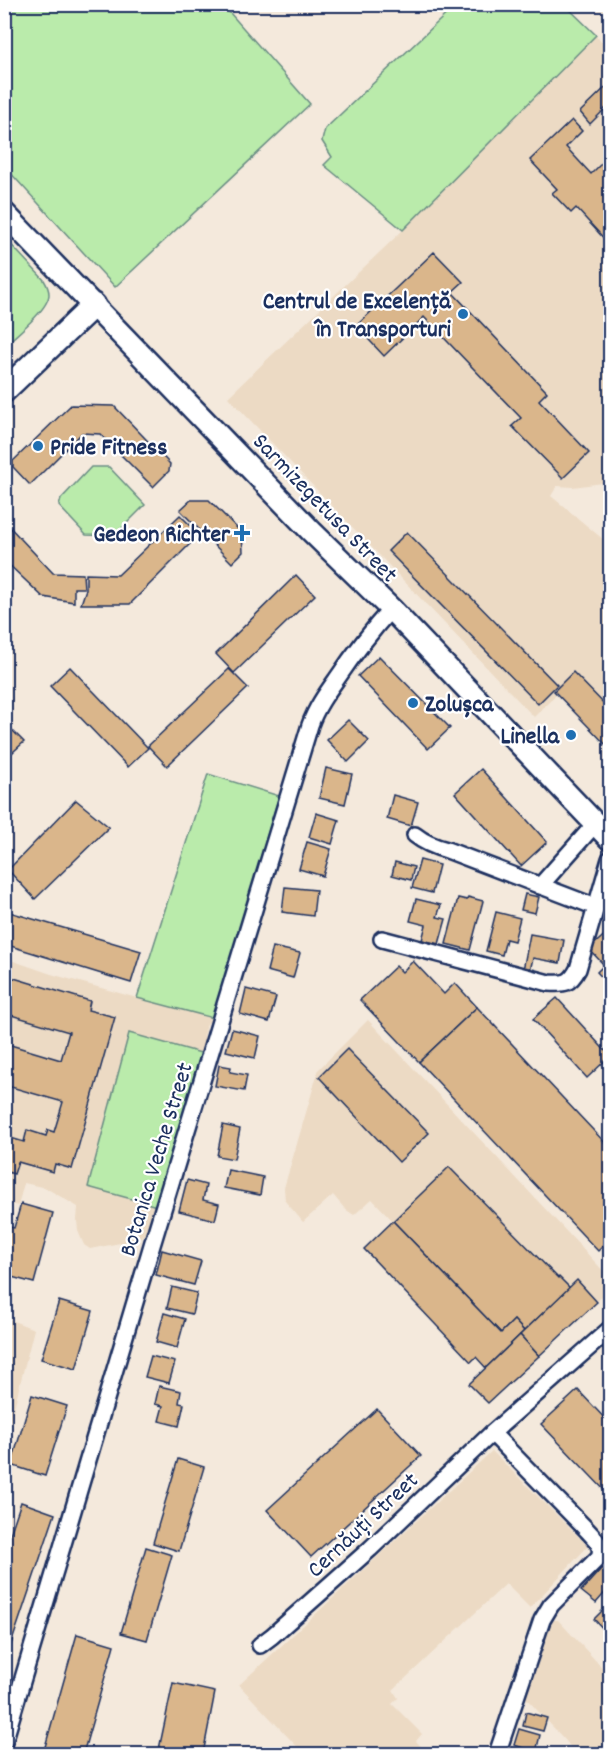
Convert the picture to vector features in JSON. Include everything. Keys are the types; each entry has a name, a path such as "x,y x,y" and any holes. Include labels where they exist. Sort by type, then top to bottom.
{"main road":[{"name":"Sarmizegetusa Street","path":"4,213 311,531 391,609 610,839"},
{"path":"4,391 94,305"}],"street":[{"name":"Botanica Veche Street","path":"4,1742 310,725 320,703 364,641 391,609"},
{"path":"540,886 596,824"},
{"path":"415,835 437,848 596,907"},
{"path":"382,939 549,983 565,983 578,969 610,859"},
{"name":"Cernăuți Street","path":"260,1645 370,1549 492,1433 610,1329"},
{"path":"492,1433 587,1530 601,1549 599,1557 551,1605 542,1620 497,1755"}],"shaded area":[{"name":"Centrul de Excelență în Transporturi","path":"565,4 610,50 610,482 573,487 557,486 551,496 610,545 610,749 557,694 534,717 228,397 403,230 324,165 332,158 321,141 325,129 456,5"},
{"path":"208,774 279,796 213,1018 207,1024 204,1036 208,1038 149,1232 135,1240 90,1249 84,1245 78,1231 78,1207 46,1188 24,1183 18,1206 5,1202 5,958 51,974 137,998"},
{"path":"368,1020 610,1278 610,1289 539,1356 520,1335 524,1331 501,1333 372,1199 354,1215 345,1209 333,1195 303,1222 285,1201 284,1188 317,1071"},
{"path":"4,1318 34,1329 5,1443"},
{"path":"492,1451 588,1546 530,1608 506,1584 393,1690 398,1698 392,1704 422,1734 416,1741 424,1750 420,1754 304,1754 239,1685"},
{"path":"552,1620 558,1620 610,1676 610,1754 575,1754 566,1741 523,1695"}],"green space":[{"path":"5,4 223,5 310,104 115,287 5,167"},
{"path":"456,5 565,5 596,35 403,230 324,165 332,157 322,141 325,129"},
{"path":"5,238 44,280 49,294 48,300 38,314 5,345"},
{"path":"91,467 109,467 145,505 114,536 86,535 59,506 61,499"},
{"path":"208,774 279,796 213,1018 137,998"},
{"path":"129,1033 201,1053 157,1206 88,1187"}],"building":[{"path":"610,83 610,104 590,124 580,112"},
{"path":"572,120 582,131 566,147 591,174 610,155 610,245 576,208 571,213 552,193 557,189 530,160"},
{"path":"434,252 463,282 452,292 547,392 539,400 589,453 563,478 512,426 521,418 424,317 384,356 356,326"},
{"path":"71,405 114,406 170,464 169,471 153,487 100,434 82,433 30,485 13,467 13,461"},
{"path":"191,500 209,500 242,533 243,552 232,563 180,510"},
{"path":"180,515 194,529 194,537 190,541 192,542 130,604 81,604 86,589 86,574 118,575"},
{"path":"4,521 53,573 83,574 84,588 74,588 74,602 43,597 4,560"},
{"path":"407,532 557,685 538,704 388,551"},
{"path":"296,575 315,595 234,673 216,654"},
{"path":"379,656 450,728 428,749 358,676"},
{"path":"70,667 148,748 128,767 50,686"},
{"path":"229,669 248,688 167,766 148,746"},
{"path":"573,672 610,710 610,749 554,691"},
{"path":"348,720 369,741 348,762 327,740"},
{"path":"4,722 24,742 4,760"},
{"path":"326,768 352,774 345,804 319,798"},
{"path":"481,769 547,842 521,866 455,793"},
{"path":"393,795 418,802 411,826 387,819"},
{"path":"76,800 109,827 35,899 8,870"},
{"path":"316,813 339,820 332,844 309,837"},
{"path":"307,842 331,849 323,876 299,869"},
{"path":"420,860 439,865 432,893 412,888"},
{"path":"395,862 414,867 411,880 392,875"},
{"path":"285,887 316,890 313,916 282,912"},
{"path":"525,894 539,897 535,913 521,910"},
{"path":"468,897 483,901 470,950 446,944 458,898 467,900"},
{"path":"416,899 441,905 437,917 446,919 439,944 422,940 426,925 410,921"},
{"path":"6,911 141,951 131,983 4,944"},
{"path":"496,912 520,918 514,941 506,939 502,955 486,951"},
{"path":"610,930 610,986 597,972 604,965 589,949"},
{"path":"530,934 564,940 560,963 533,958 530,971 523,970"},
{"path":"273,947 300,953 293,978 267,971"},
{"path":"413,961 444,994 455,983 477,1007 419,1062 360,1000 396,966 402,972"},
{"path":"4,975 90,1001 88,1010 115,1017 72,1169 55,1164 53,1172 18,1162 14,1174 4,1171 4,1136 24,1142 27,1130 46,1136 48,1130 54,1132 63,1102 4,1085 4,1043 61,1060 69,1032 4,1013"},
{"path":"246,989 276,997 269,1022 240,1014"},
{"path":"557,998 610,1056 587,1078 533,1019"},
{"path":"477,1007 610,1148 610,1239 598,1251 419,1062"},
{"path":"232,1029 260,1036 255,1058 226,1051"},
{"path":"347,1049 429,1133 399,1162 319,1077"},
{"path":"219,1065 231,1067 230,1072 247,1075 244,1091 215,1086"},
{"path":"223,1125 240,1129 234,1159 217,1156"},
{"path":"449,1167 570,1288 524,1331 514,1320 501,1333 393,1221"},
{"path":"228,1170 263,1177 260,1195 224,1188"},
{"path":"187,1180 206,1185 203,1200 219,1204 215,1220 179,1211"},
{"path":"21,1204 53,1213 34,1283 4,1275 6,1248 4,1248 4,1226 14,1228"},
{"path":"393,1221 501,1333 514,1320 524,1331 486,1368 476,1357 471,1362 364,1249"},
{"path":"162,1250 201,1261 194,1285 156,1275"},
{"path":"577,1280 597,1302 539,1356 520,1335"},
{"path":"172,1287 197,1293 192,1314 167,1308"},
{"path":"59,1301 93,1311 76,1369 41,1359"},
{"path":"164,1313 185,1319 177,1348 156,1342"},
{"path":"520,1335 539,1356 488,1403 469,1384"},
{"path":"151,1356 175,1362 169,1383 145,1377"},
{"path":"159,1386 181,1391 179,1403 184,1404 179,1426 159,1421 163,1406 155,1404"},
{"path":"578,1390 610,1424 610,1496 541,1424"},
{"path":"32,1395 67,1406 45,1476 11,1465"},
{"path":"377,1409 421,1456 311,1557 267,1510"},
{"path":"178,1459 204,1467 179,1551 153,1543"},
{"path":"21,1502 55,1514 4,1665 4,1552"},
{"path":"146,1547 172,1555 147,1640 121,1633"},
{"path":"602,1568 610,1575 610,1587 596,1603 581,1591"},
{"path":"610,1603 610,1636 594,1619"},
{"path":"77,1634 114,1645 83,1754 43,1754"},
{"path":"173,1683 215,1692 203,1754 158,1754"},
{"path":"526,1712 547,1718 543,1731 523,1726"},
{"path":"519,1729 540,1735 536,1752 514,1745"}],"place":[{"name":"Centrul de Excelență în Transporturi","path":"463,314"},
{"name":"Pride Fitness","path":"38,446"},
{"name":"Gedeon Richter","path":"242,533"},
{"name":"Zolușca","path":"413,703"},
{"name":"Linella","path":"571,735"}]}
